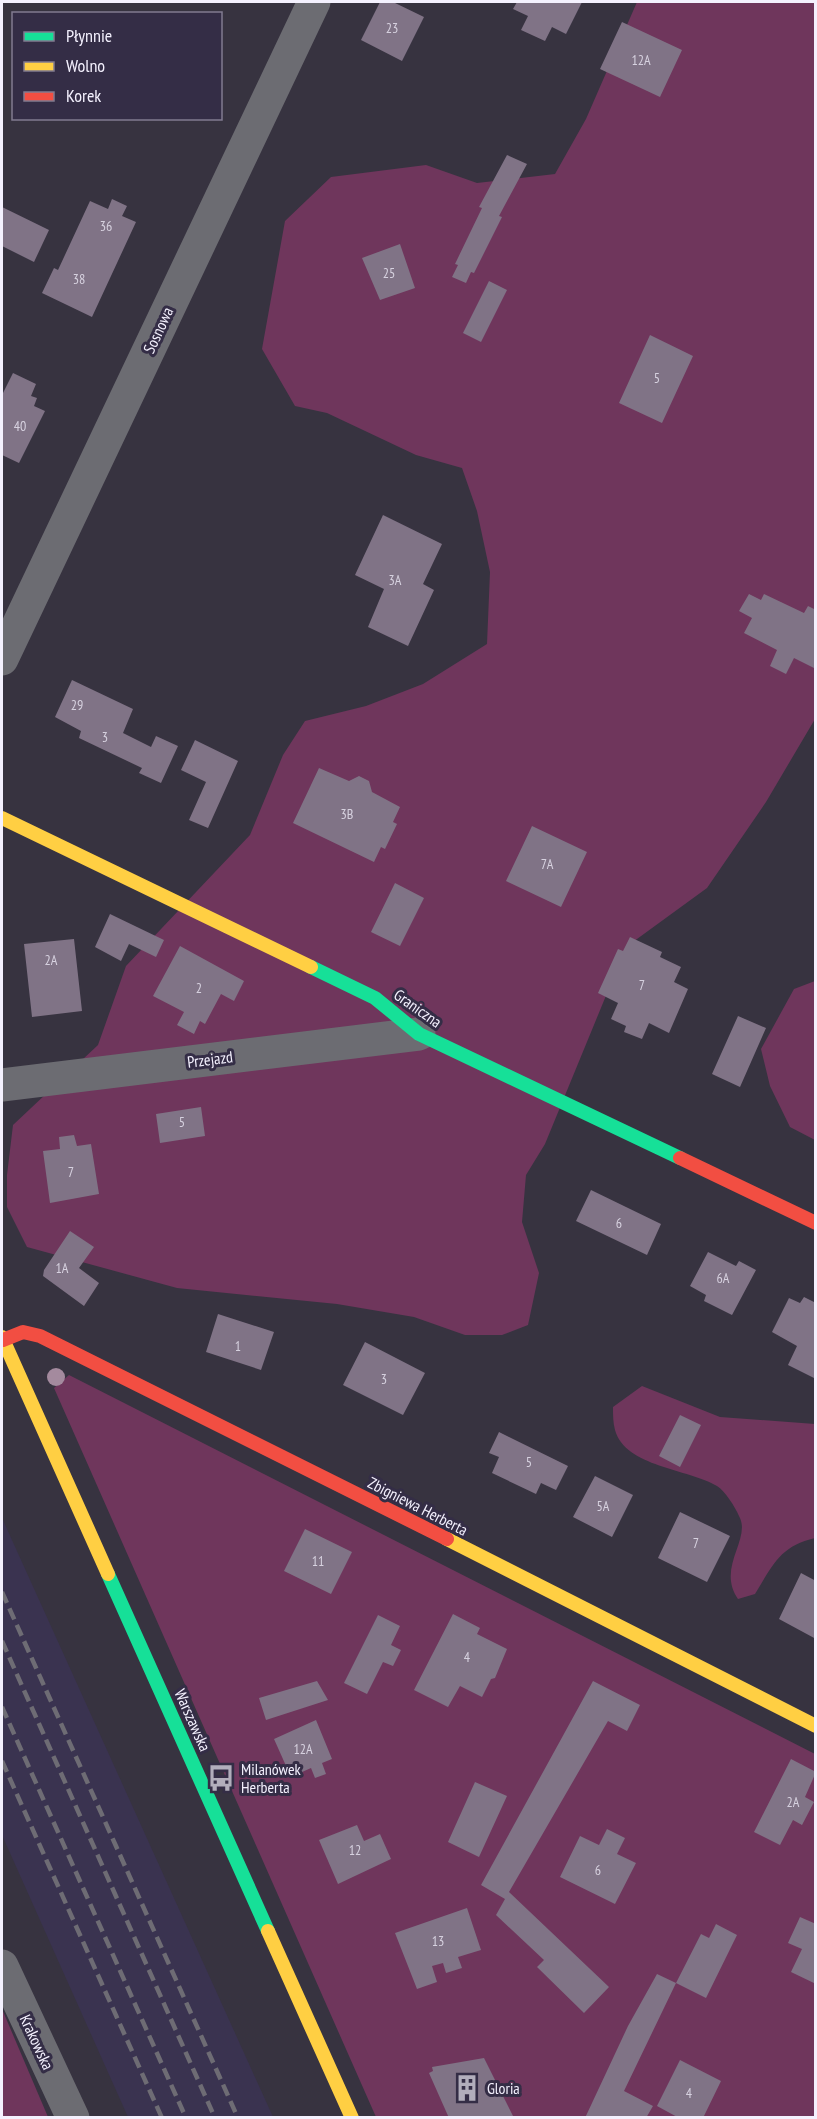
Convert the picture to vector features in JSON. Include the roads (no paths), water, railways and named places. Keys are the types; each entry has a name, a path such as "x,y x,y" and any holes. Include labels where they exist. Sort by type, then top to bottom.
{"street":[{"name":"Sosnowa","path":"2,659 314,2"},
{"name":"Graniczna","path":"2,818 375,998 419,1034 816,1223"},
{"name":"Przejazd","path":"2,1085 419,1034"},
{"name":"Zbigniewa Herberta","path":"2,1338 23,1332 40,1336 198,1413 816,1726"},
{"name":"Warszawska","path":"2,1338 352,2118"},
{"name":"Krakowska","path":"2,1966 73,2118"}],"railway":[{"path":"2,1592 238,2118"},
{"path":"2,1641 215,2118"},
{"path":"2,1707 186,2118"},
{"path":"2,1761 162,2118"}],"place":[{"name":"Milanówek Herberta","path":"221,1778"},
{"name":"Gloria","path":"467,2088"}]}
